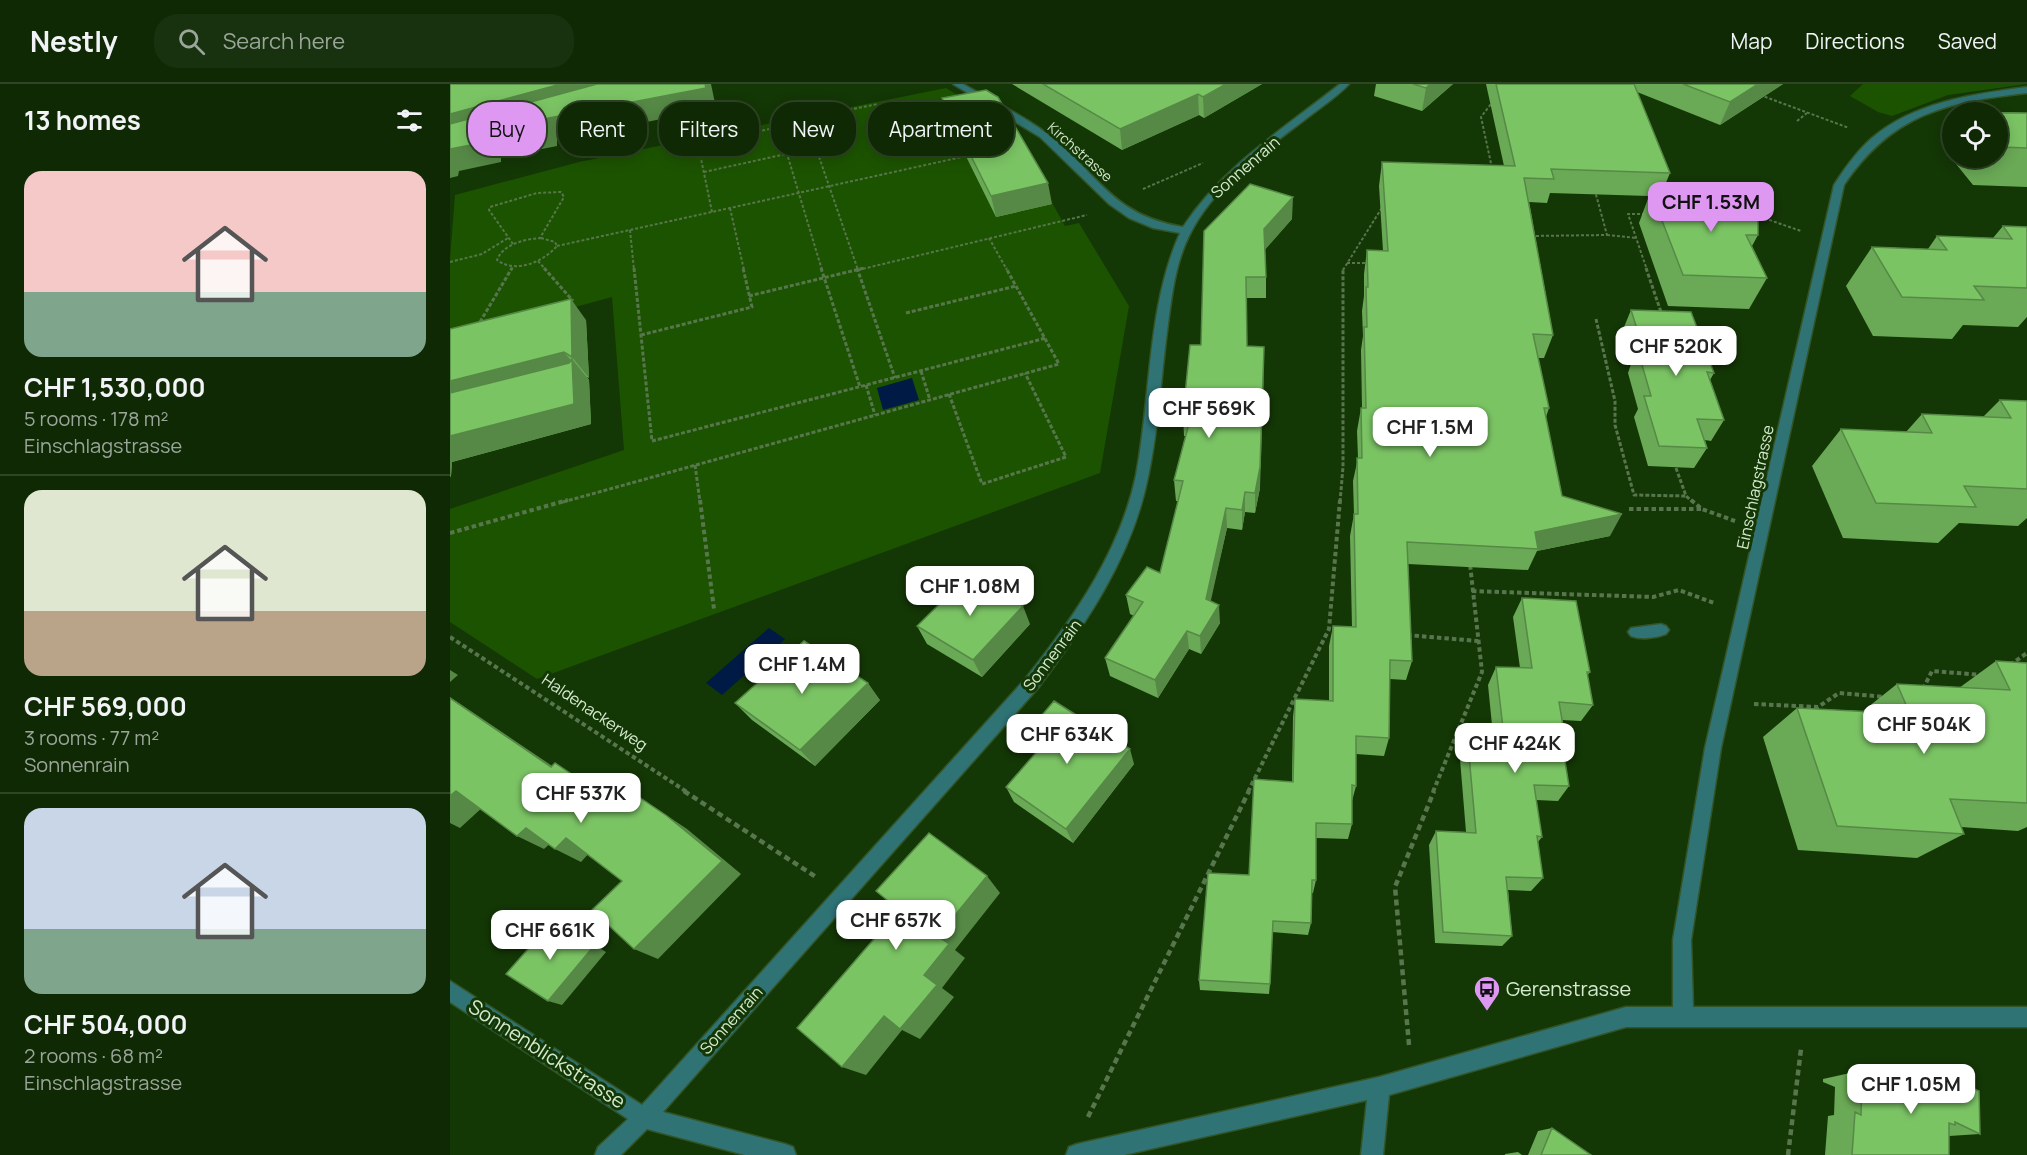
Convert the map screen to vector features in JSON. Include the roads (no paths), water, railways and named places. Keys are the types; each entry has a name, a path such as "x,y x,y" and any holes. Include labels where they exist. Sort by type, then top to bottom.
{"street":[{"name":"Kirchstrasse","path":"957,84 1043,135 1117,204 1143,221 1186,231"},
{"name":"Sonnenrain","path":"606,1155 644,1118 1032,683 1069,636 1096,593 1119,548 1141,478 1170,274 1186,231 1208,199 1252,158 1345,84"},
{"name":"Einschlagstrasse","path":"1683,1015 1682,940 1713,748 1839,185 1852,162 1895,125 1918,112 1968,98 2027,90"},
{"path":"1636,632 1661,630"},
{"name":"Sonnenblickstrasse","path":"450,991 644,1118"},
{"path":"1077,1155 1379,1087 1411,1076 1626,1017 1683,1015 2027,1017"},
{"path":"1372,1155 1379,1087"},
{"path":"644,1118 785,1155"}],"water":[{"path":"912,378 919,400 883,410 877,388"},
{"path":"769,628 785,639 722,695 706,683"}],"place":[{"name":"Gerenstrasse","path":"1487,1012"}]}
